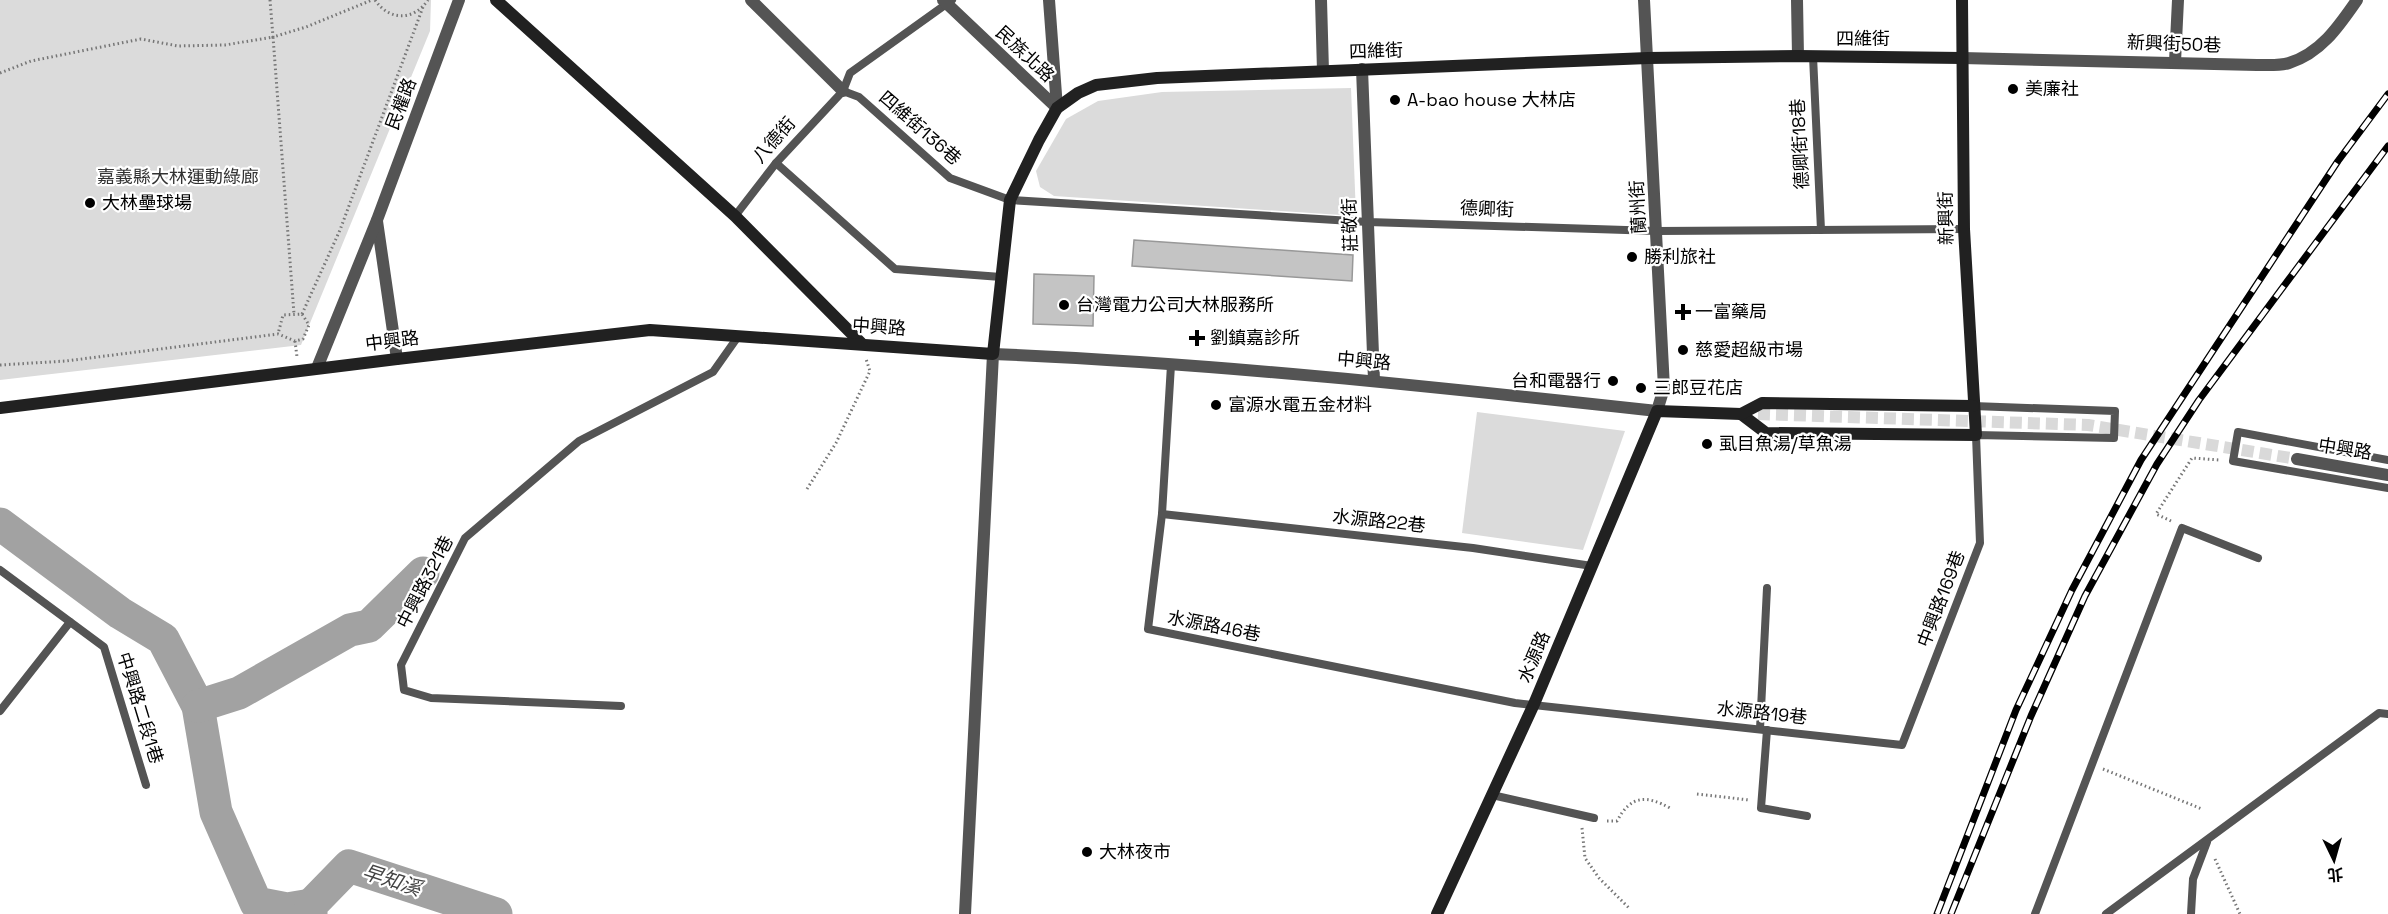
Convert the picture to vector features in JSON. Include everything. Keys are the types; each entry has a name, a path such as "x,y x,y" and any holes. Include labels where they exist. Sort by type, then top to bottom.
{"main road":[{"path":"496,0 735,216 861,343"},
{"name":"新興街","path":"1962,0 1964,229 1976,435"},
{"name":"四維街","path":"993,354 1010,200 1057,108 1078,93 1096,85 1157,78 1648,58 1813,56 1962,58"},
{"name":"中興路","path":"0,408 397,358 650,330 737,338 861,343 993,354"},
{"path":"1973,406 1762,403 1741,414 1766,433 1976,435"},
{"name":"中興路","path":"1657,411 1741,414"},
{"name":"水源路","path":"1437,914 1534,704 1657,411"}],"street":[{"name":"民權路","path":"317,368 377,220 459,0"},
{"path":"751,0 843,91"},
{"path":"1049,0 1057,108"},
{"path":"1321,0 1323,71"},
{"name":"蘭州街","path":"1644,0 1664,388 1657,411"},
{"path":"1797,0 1798,56"},
{"path":"2175,62 2178,0"},
{"name":"新興街50巷","path":"1962,58 2256,65 2288,63 2312,52 2331,36 2357,0"},
{"name":"民族北路","path":"947,1 1057,108"},
{"name":"莊敬街","path":"1362,69 1374,380"},
{"name":"民權路","path":"377,220 397,358"},
{"path":"965,914 993,354"},
{"name":"中興路","path":"993,354 1093,358 1374,380 1657,411"},
{"name":"中興路","path":"1741,414 1758,414"},
{"name":"中興路","path":"2297,459 2388,474"}],"lane":[{"name":"八德街","path":"735,216 776,164 843,91 850,73 947,1"},
{"name":"德卿街18巷","path":"1813,56 1821,230"},
{"name":"四維街136巷","path":"843,91 859,97 950,178 1010,200"},
{"path":"776,164 895,269 1001,277"},
{"name":"德卿街","path":"1010,200 1368,222 1657,231 1964,229"},
{"name":"中興路321巷","path":"621,706 431,698 404,690 401,665 465,538 579,441 712,372 737,338"},
{"name":"水源路46巷","path":"1171,365 1162,514 1148,629 1515,703 1534,704"},
{"path":"1973,406 2115,411 2114,438 1976,435"},
{"path":"2388,460 2238,432 2233,460 2388,488"},
{"name":"中興路169巷","path":"1932,667 1980,543 1976,435"},
{"name":"水源路22巷","path":"1162,514 1473,548 1592,566"},
{"path":"2035,914 2182,528 2259,558"},
{"name":"中興路二段1巷","path":"0,570 104,647 146,785"},
{"path":"1767,588 1761,808 1807,816"},
{"path":"0,711 70,622"},
{"name":"水源路19巷","path":"1534,704 1902,745 1932,667"},
{"path":"2106,914 2379,714 2388,714"},
{"path":"1492,795 1594,818"},
{"path":"2191,914 2193,879 2207,842"}],"path":[{"path":"270,0 294,314"},
{"path":"0,73 31,61 141,39 178,45 225,45 273,37 306,27 373,0 387,13 396,16 416,13 428,0"},
{"path":"302,314 340,230 423,7"},
{"path":"278,334 283,315 302,314"},
{"path":"0,365 66,361 278,334 295,341 303,339 309,325 302,314"},
{"path":"807,489 836,443 870,371 861,343"},
{"path":"2092,765 2202,809"},
{"path":"1697,794 1760,801"},
{"path":"1629,908 1599,878 1585,858 1582,825 1594,818 1617,821 1624,809 1633,801 1646,799 1670,808"},
{"path":"2207,842 2240,914"}],"green space":[{"name":"嘉義縣大林運動綠廊","path":"0,0 431,0 430,31 301,345 0,380"},
{"path":"1351,88 1356,216 1054,196 1040,187 1036,171 1066,119 1098,101 1162,92"},
{"path":"1477,412 1625,431 1583,550 1462,533"}],"building":[{"path":"1134,240 1353,255 1352,281 1132,266"},
{"name":"台灣電力公司大林服務所","path":"1034,274 1094,276 1093,326 1033,324"}],"waterway":[{"path":"0,524 120,613 163,639 198,706 216,812 256,903 287,909 311,905"},
{"path":"198,706 239,693 350,630 369,626 423,573"},
{"name":"早知溪","path":"311,914 311,905 349,866 496,914"}],"tunnel":[{"path":"1758,414 2088,425 2297,459"}],"railway":[{"path":"1937,914 2016,710 2072,590 2141,460 2338,161 2388,94"},
{"path":"1951,914 2031,716 2085,596 2157,464 2199,400 2388,146"}],"place":[{"name":"美廉社","path":"2013,89"},
{"name":"A-bao house 大林店","path":"1395,100"},
{"name":"大林壘球場","path":"90,203"},
{"name":"勝利旅社","path":"1632,257"},
{"name":"台灣電力公司大林服務所","path":"1064,305"},
{"name":"一富藥局","path":"1683,312"},
{"name":"劉鎮嘉診所","path":"1197,338"},
{"name":"慈愛超級市場","path":"1683,350"},
{"name":"台和電器行","path":"1613,381"},
{"name":"三郎豆花店","path":"1641,388"},
{"name":"富源水電五金材料","path":"1216,405"},
{"name":"虱目魚湯/草魚湯","path":"1707,444"},
{"name":"大林夜市","path":"1087,852"}]}
